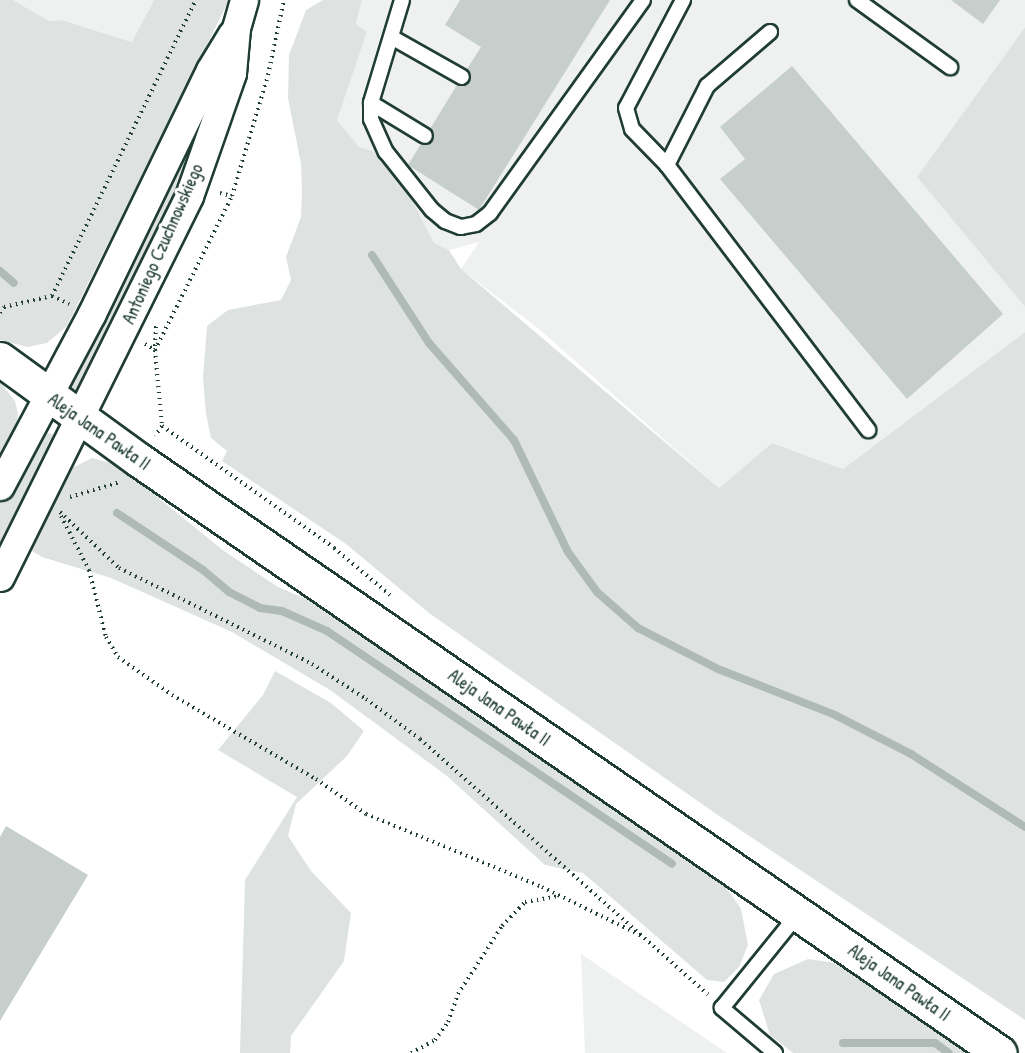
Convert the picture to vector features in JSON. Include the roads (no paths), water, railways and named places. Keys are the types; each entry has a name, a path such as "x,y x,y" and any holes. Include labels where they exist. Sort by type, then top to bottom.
{"street":[{"name":"Antoniego Czuchnowskiego","path":"0,577 189,196 232,73 236,28 244,0"},
{"name":"Antoniego Czuchnowskiego","path":"0,486 91,315 210,70 236,28"},
{"name":"Aleja Jana Pawła II","path":"0,359 79,419 1000,1053"}],"lane":[{"path":"402,0 393,38 370,103 376,134 432,210 453,225 476,224 490,213 643,0"},
{"path":"683,0 626,108 632,129 667,165 868,430"},
{"path":"857,0 950,67"},
{"path":"667,165 707,86 770,32"},
{"path":"393,38 462,77"},
{"path":"370,103 425,136"},
{"path":"775,1053 722,1008 798,914"},
{"path":"752,1053 757,1038"}],"waterway":[{"path":"372,255 429,343 514,440 568,552 597,592 638,628 718,669 833,714 911,754 1025,827"},
{"path":"0,271 14,283"},
{"path":"117,513 203,570 229,592 260,608 282,611 327,631 672,864"},
{"path":"843,1043 935,1043 949,1053"}]}
